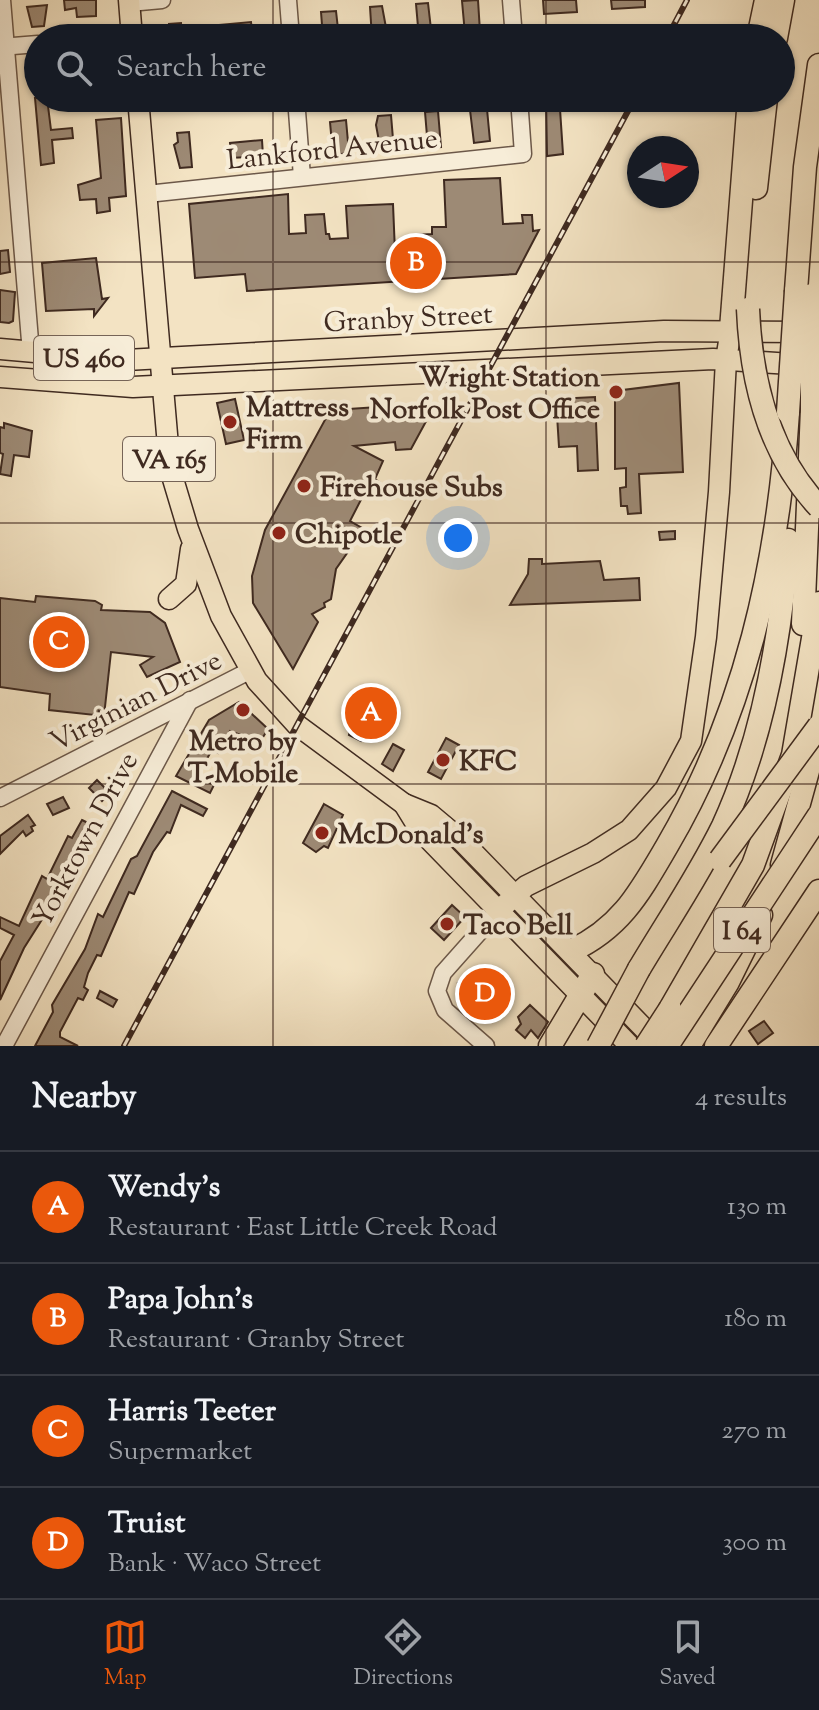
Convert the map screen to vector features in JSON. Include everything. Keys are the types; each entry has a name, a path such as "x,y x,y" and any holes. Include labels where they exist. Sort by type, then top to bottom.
{"highway":[{"path":"761,24 766,0"},
{"path":"779,24 783,0"},
{"path":"793,755 807,579 799,411 788,359 815,238 809,129 819,65"},
{"path":"748,112 734,286 734,324 751,351 766,420 791,469 819,507"},
{"path":"734,324 749,262 765,112"},
{"path":"598,1046 722,828 752,748 781,610 799,411 804,293"},
{"path":"788,359 819,367"},
{"path":"571,951 600,934 631,908 677,829 720,740 763,606 799,411"},
{"path":"646,1046 753,865 793,755 819,603"},
{"path":"689,1046 752,936 782,864 819,729"},
{"name":"I 64","path":"642,973 720,860 819,729"},
{"name":"I 64","path":"667,1046 819,815"},
{"name":"I 64","path":"716,1046 819,891"},
{"path":"550,1046 593,974"}],"main road":[{"path":"126,24 129,1"},
{"name":"VA 165","path":"139,112 170,469 192,541 221,616 251,670 297,725 404,804 431,815 571,951 661,1046"},
{"path":"499,910 515,895 611,843 645,815 666,788 691,741 700,690 719,492 729,461 734,324"},
{"name":"Granby Street","path":"0,349 112,360 734,324 819,333"},
{"name":"Granby Street","path":"0,377 96,387 162,386 788,359"},
{"path":"169,599 182,590 187,580 192,541"},
{"name":"VA 165","path":"404,804 420,830 630,1046"},
{"path":"556,871 541,899 547,915 571,951"}],"street":[{"path":"2,0 2,47 31,353"},
{"path":"129,1 162,0"},
{"path":"288,0 290,24"},
{"path":"511,0 513,24"},
{"path":"2,47 24,45"},
{"path":"297,112 302,177"},
{"name":"Lankford Avenue","path":"147,194 523,154 520,112"},
{"name":"Virginian Drive","path":"0,798 251,670"},
{"name":"Yorktown Drive","path":"4,1046 190,700"},
{"path":"486,1046 445,1010 437,991 443,973 499,910"}],"building":[{"path":"64,0 96,0 96,16 77,17 76,8 65,10"},
{"path":"478,0 480,24 464,24 462,1"},
{"path":"543,0 576,0 577,12 544,14"},
{"path":"611,0 645,0 645,7 612,9"},
{"path":"428,3 430,24 418,24 416,4"},
{"path":"47,5 44,24 31,24 27,7"},
{"path":"382,6 385,24 371,24 370,7"},
{"path":"336,11 337,24 322,24 321,12"},
{"path":"36,112 49,112 51,130 72,128 73,138 52,140 54,163 41,165"},
{"path":"425,112 438,112 441,147 428,148"},
{"path":"470,112 487,112 490,141 474,143"},
{"path":"546,112 560,112 563,154 547,156"},
{"path":"391,115 394,151 381,152 376,125 378,116"},
{"path":"121,118 126,196 109,198 110,211 97,213 96,199 80,200 78,185 101,178 96,120"},
{"path":"346,120 349,153 333,155 330,122"},
{"path":"189,132 192,167 180,168 174,145 178,142 177,133"},
{"path":"262,140 263,156 231,158 230,143"},
{"path":"500,178 503,224 523,223 522,215 532,215 533,231 539,230 516,274 247,291 245,274 195,278 189,204 288,194 289,234 306,233 305,215 324,214 326,234 330,239 348,238 346,206 393,204 395,252 412,251 416,235 432,234 432,227 446,227 444,180"},
{"path":"8,250 10,272 0,274 0,251"},
{"path":"96,258 102,299 108,298 94,316 94,309 46,311 42,263"},
{"path":"0,290 15,292 13,321 9,323 0,322"},
{"path":"679,383 683,472 639,474 641,513 628,514 627,506 621,506 620,488 626,487 626,468 615,469 615,391"},
{"path":"595,397 598,470 578,471 577,446 559,447 556,399"},
{"name":"Mattress Firm","path":"235,399 244,440 226,444 217,403"},
{"path":"436,403 411,449 396,450 395,442 354,446 383,461 375,479 379,482 372,494 366,490 350,521 364,529 336,569 331,599 324,603 325,607 312,614 318,622 293,669 253,603 252,576 265,530 326,418 334,410"},
{"path":"4,423 32,431 29,457 14,455 11,476 0,474 3,454 0,453 0,427 4,428"},
{"path":"675,531 675,539 660,540 659,532"},
{"path":"529,559 542,559 542,564 600,561 604,580 639,578 640,600 510,605 528,574"},
{"path":"36,596 95,601 102,605 101,610 150,612 165,623 180,662 147,677 140,665 153,657 111,652 104,716 49,710 50,694 0,687 0,598 35,602"},
{"path":"378,689 387,693 383,701 386,706 361,741 349,735 350,731 369,694 374,697"},
{"path":"239,702 268,729 260,742 230,731 218,753 212,750 197,776 214,785 210,793 176,776 209,720"},
{"name":"KFC","path":"446,738 459,745 441,779 428,772"},
{"path":"393,744 404,750 393,771 382,764"},
{"path":"97,780 110,793 102,801 89,788"},
{"path":"172,791 207,809 203,816 181,805 170,833 167,832 153,852 134,894 129,892 101,956 97,955 88,973 84,987 88,990 83,1000 78,998 60,1032 60,1037 78,1046 35,1046 53,1012 52,1005 85,949 98,914 103,917 131,859 137,856"},
{"path":"63,797 69,808 53,815 47,804"},
{"name":"McDonald's","path":"324,804 343,815 328,848 324,846 316,852 303,843"},
{"path":"28,815 35,825 31,827 33,831 26,836 23,831 0,854 0,836"},
{"path":"82,820 92,825 46,905 50,907 24,948 0,1000 0,961 14,935 0,928 0,917 19,926 42,876 47,879 68,836 72,838"},
{"name":"Taco Bell","path":"452,905 465,917 444,940 431,928"},
{"path":"478,971 490,980 493,976 502,984 499,988 504,993 485,1015 466,1004 469,1001 465,996 469,992 458,983 466,975 470,979"},
{"path":"100,991 117,1000 113,1007 97,998"},
{"path":"530,1005 548,1022 538,1038 531,1030 525,1038 516,1030 521,1024 518,1017"},
{"path":"764,1021 773,1033 758,1044 749,1031"}],"railway":[{"path":"674,24 687,0"},
{"path":"124,1046 627,112"}],"place":[{"name":"Papa John's","path":"416,263"},
{"name":"Wright Station Norfolk Post Office","path":"616,392"},
{"name":"Mattress Firm","path":"230,422"},
{"name":"Firehouse Subs","path":"304,486"},
{"name":"Chipotle","path":"279,533"},
{"name":"Harris Teeter","path":"59,642"},
{"name":"Metro by T-Mobile","path":"243,710"},
{"name":"Wendy's","path":"371,713"},
{"name":"KFC","path":"443,760"},
{"name":"McDonald's","path":"322,833"},
{"name":"Taco Bell","path":"447,924"},
{"name":"Truist","path":"485,994"}]}
